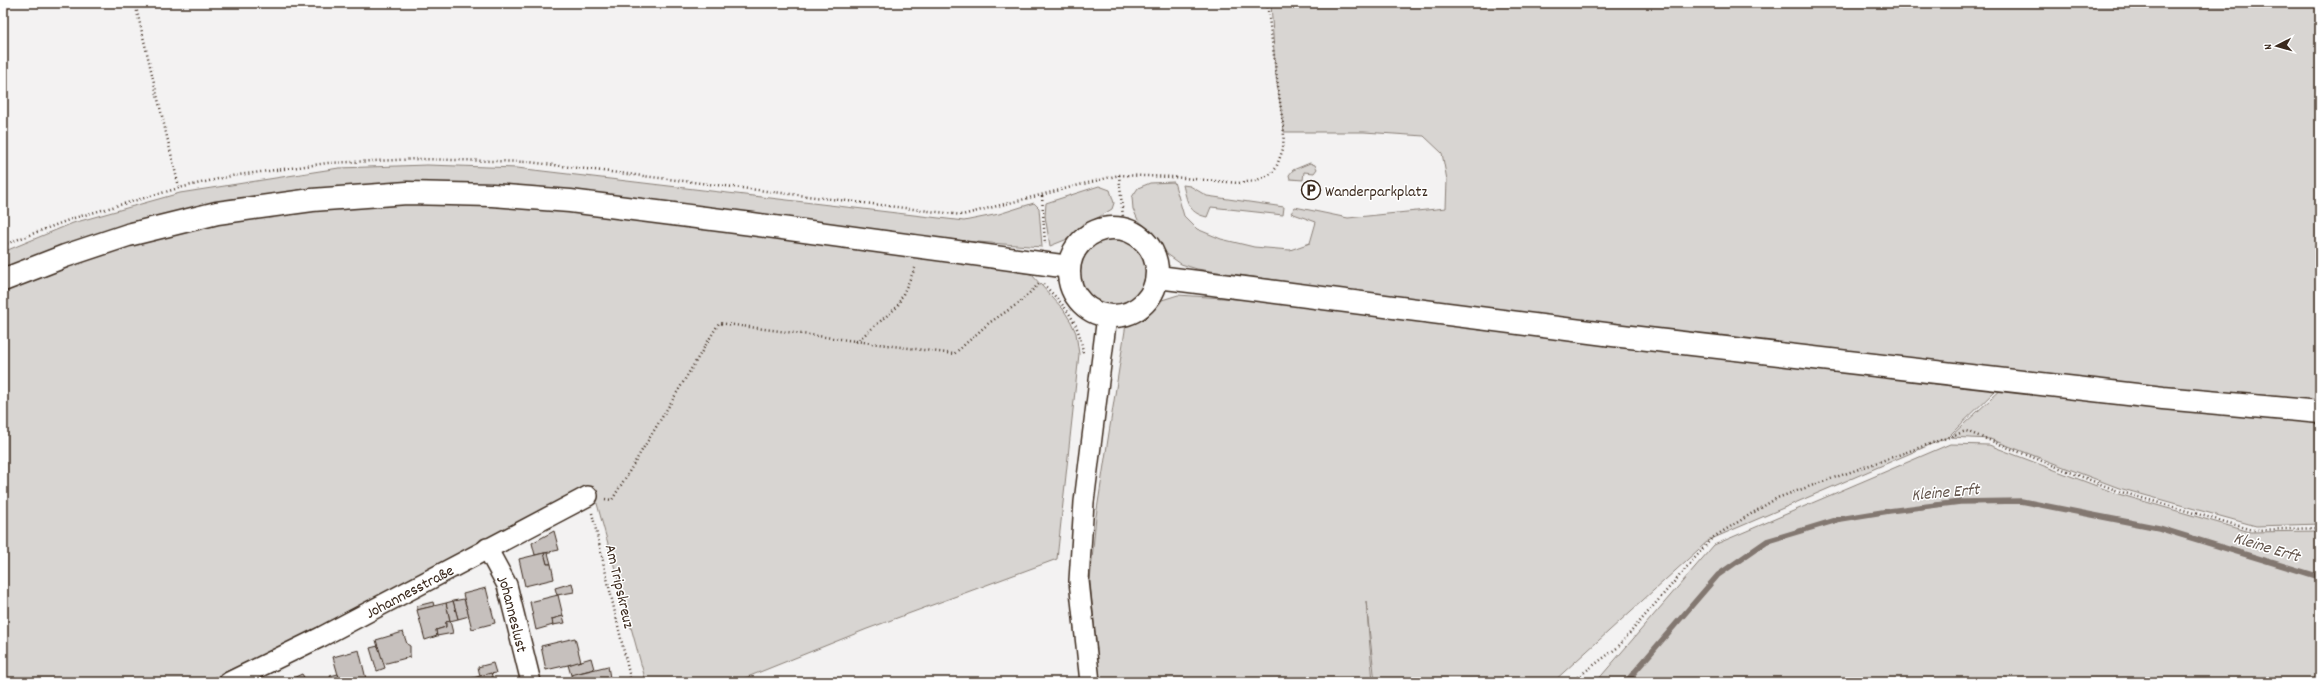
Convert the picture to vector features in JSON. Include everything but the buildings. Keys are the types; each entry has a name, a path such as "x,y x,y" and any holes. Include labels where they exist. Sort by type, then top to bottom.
{"main road":[{"path":"3,280 128,236 217,212 312,200 407,193 492,195 570,201 1044,272 1069,267"},
{"path":"1112,227 1124,228 1140,236 1152,248 1158,265 1158,276 1151,296 1137,310 1118,316 1107,316 1096,313 1076,297 1070,283 1069,267 1073,252 1082,239 1096,230 1112,227"},
{"path":"1158,276 1613,335 2163,398 2320,412"}],"street":[{"path":"1090,682 1079,580 1084,502 1107,316"},
{"name":"Johannesstraße","path":"229,682 321,637 588,496"},
{"name":"Johanneslust","path":"487,548 507,585 531,682"}],"path":[{"path":"136,3 179,188"},
{"path":"588,496 612,500 719,323 954,354 989,323 1019,303 1044,272 1042,196 1119,175 1173,177 1238,183 1255,181 1271,174 1283,149 1284,132 1267,3"},
{"path":"1119,175 1124,228"},
{"path":"856,342 897,307 917,262"},
{"path":"1571,682 1617,648 1712,538 1777,498 1966,431 2118,491 2253,530 2320,528"},
{"name":"Am Tripskreuz","path":"588,496 631,682"}],"shaded area":[{"path":"1271,3 2320,3 2320,402 2060,378 1499,312 1197,269 1181,264 1167,254 1153,233 1138,220 1133,209 1132,197 1138,188 1150,183 1174,182 1184,216 1197,229 1221,239 1254,247 1290,250 1310,243 1316,222 1291,213 1295,207 1348,218 1446,208 1447,180 1442,153 1424,136 1364,132 1284,132 1275,68"},
{"path":"1310,163 1315,165 1317,169 1314,173 1304,172 1303,180 1290,179 1289,175 1293,170"},
{"path":"427,165 517,168 964,221 999,214 1034,203 1039,208 1042,247 965,241 489,186 359,185 291,193 3,270 3,252 73,223 180,193 339,168"},
{"path":"1183,185 1190,186 1207,196 1284,207 1283,215 1211,207 1207,217 1196,213 1189,206"},
{"path":"1099,186 1110,190 1114,203 1112,209 1079,229 1075,236 1050,246 1045,216 1046,203"},
{"path":"398,203 489,204 572,211 924,255 1031,274 1063,309 1071,322 1076,333 1079,354 1057,559 867,629 735,682 646,682 593,489 390,594 205,682 3,682 3,292 115,249 203,226 273,215"},
{"path":"1113,232 1128,235 1140,243 1148,255 1151,270 1148,285 1140,297 1128,305 1113,308 1098,305 1086,297 1078,285 1075,270 1078,255 1086,243 1098,235"},
{"path":"1178,295 1267,301 2000,386 1948,437 1709,540 1553,682 1375,682 1366,601 1373,682 1100,682 1090,582 1096,516 1126,324 1162,300"},
{"path":"2005,386 2320,420 2320,524 2256,526 2119,488 1990,439 1950,437"},
{"path":"1950,444 1989,445 2115,493 2250,532 2320,531 2320,537 2318,538 2317,568 2320,568 2320,682 1596,682 1714,545"},
{"path":"2320,537 2320,568 2317,568 2318,538"}],"waterway":[{"name":"Kleine Erft","path":"1626,682 1718,575 1767,541 1840,519 1889,511 1960,502 2021,501 2159,528 2320,577"}],"place":[{"name":"Wanderparkplatz","path":"1311,190"}]}
